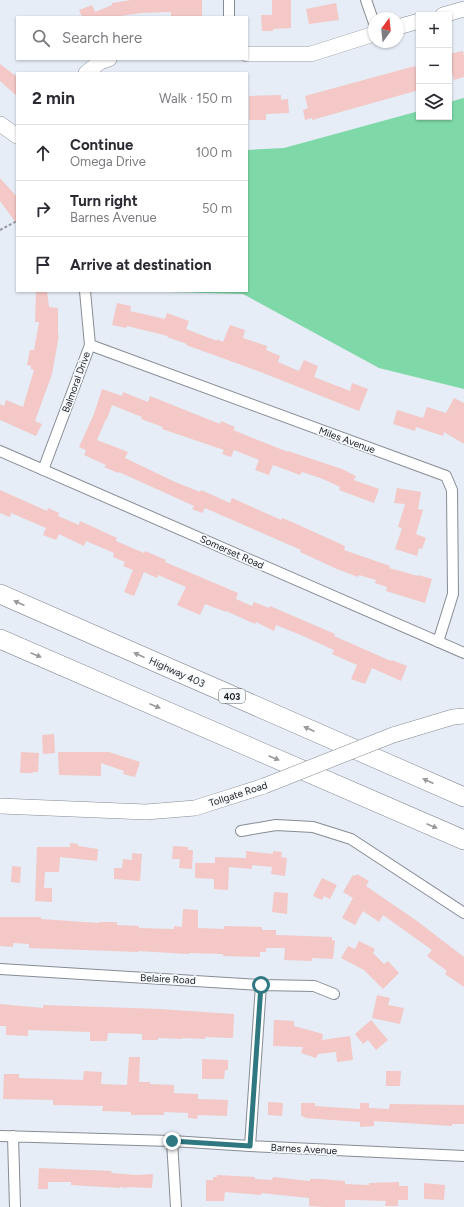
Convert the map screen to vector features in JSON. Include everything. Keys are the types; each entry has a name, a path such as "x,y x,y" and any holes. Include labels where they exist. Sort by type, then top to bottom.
{"highway":[{"name":"Highway 403","path":"0,594 464,797"},
{"path":"0,639 464,840"}],"main road":[{"path":"452,12 464,9"},
{"path":"404,26 416,23"},
{"path":"248,54 311,54 368,36"},
{"path":"87,72 100,62 106,60"},
{"path":"0,124 16,135"},
{"name":"Tollgate Road","path":"0,806 146,812 195,808 264,786 392,735 453,717 464,716"}],"street":[{"path":"229,0 229,16"},
{"path":"366,0 370,12"},
{"name":"Balmoral Drive","path":"43,470 90,345 85,292"},
{"name":"Miles Avenue","path":"90,345 446,476 452,490 452,594 438,642"},
{"name":"Somerset Road","path":"0,451 464,652"},
{"path":"241,831 276,825 313,827 351,839 464,913"},
{"name":"Belaire Road","path":"0,969 261,985 314,986 334,994"},
{"path":"250,1146 261,985"},
{"name":"Barnes Avenue","path":"0,1136 172,1141 464,1156"},
{"path":"13,1136 15,1207"},
{"path":"172,1141 176,1207"}],"path":[{"path":"0,230 16,222"}],"green space":[{"path":"464,98 464,389 379,368 243,294 170,292 248,292 248,150 284,148 416,112 416,120 452,120 452,101"}],"building":[{"path":"131,0 202,0 202,16 171,16 171,12 141,13 120,16 82,16 79,10 92,5 95,12 112,5 112,3"},
{"path":"272,0 291,0 291,28 262,31 261,15 272,15"},
{"path":"336,3 339,20 309,24 306,9"},
{"path":"463,51 464,56 464,77 454,80 452,73 452,53"},
{"path":"0,64 16,76 16,95 0,81"},
{"path":"415,66 416,69 416,91 312,120 312,118 305,120 303,110 308,108 305,96"},
{"path":"281,95 281,100 288,99 289,113 266,114 266,120 249,120 249,96"},
{"path":"0,178 16,196 16,223 0,201"},
{"path":"36,292 47,292 49,307 58,308 59,335 52,374 35,421 42,424 36,436 0,420 0,404 4,406 6,400 23,407 34,370 31,369 31,366 27,365 30,350 34,350 39,322 35,322"},
{"path":"117,303 131,306 130,311 165,319 167,313 189,321 186,329 217,341 217,339 223,342 230,325 245,330 243,338 267,346 266,350 280,356 278,362 299,371 304,360 318,366 314,377 350,391 352,383 368,389 359,411 258,371 186,345 187,344 167,337 168,336 127,326 126,328 112,325"},
{"path":"102,389 122,396 123,392 148,402 150,396 220,424 221,421 235,427 233,430 288,452 342,469 356,476 354,480 379,489 374,503 339,490 340,487 302,472 300,475 273,465 269,475 255,470 259,460 234,450 231,457 222,454 224,450 162,429 163,427 141,419 142,417 112,405 97,440 128,452 125,458 173,481 200,492 201,490 230,503 232,498 281,520 282,518 292,522 345,546 344,550 390,566 389,568 432,579 425,603 386,591 387,587 375,583 376,580 359,575 358,577 337,569 300,552 301,550 205,508 202,513 192,509 194,506 119,472 118,473 104,467 106,465 84,455 86,450 79,447 94,414"},
{"path":"454,398 464,403 464,444 444,432 443,436 416,427 415,431 393,424 397,410 423,418 427,407 446,413"},
{"path":"397,488 421,492 418,509 423,510 416,534 426,538 422,549 419,548 417,556 395,549 402,528 398,527 405,504 394,503"},
{"path":"0,490 47,511 48,508 59,513 58,516 79,525 80,521 117,538 116,541 144,553 145,551 166,560 165,562 238,593 236,599 252,606 254,602 269,608 270,606 335,634 334,636 391,661 392,660 407,666 401,681 372,668 365,684 351,679 357,665 332,654 334,650 303,636 276,625 274,631 256,622 255,624 226,611 205,604 200,615 177,605 186,587 158,575 157,578 144,572 134,596 124,592 133,570 123,566 125,562 113,557 114,553 86,541 84,546 59,534 56,540 43,535 46,528 11,513 10,517 0,513"},
{"path":"54,734 55,753 43,754 42,735"},
{"path":"21,752 39,753 38,772 20,773"},
{"path":"58,752 109,752 140,762 135,777 123,774 124,771 101,763 101,776 59,775"},
{"path":"70,843 78,844 78,846 98,849 97,861 60,857 59,872 45,872 44,888 52,888 52,902 35,901 37,847 70,847"},
{"path":"173,846 188,847 188,850 193,850 192,869 179,868 180,859 172,859"},
{"path":"246,851 273,854 273,851 282,852 281,857 287,858 285,876 271,874 272,867 252,865 252,869 229,867 228,890 214,889 214,879 195,878 195,863 215,863 215,857 246,858"},
{"path":"132,853 142,854 140,881 114,879 114,868 122,868 123,859 132,860"},
{"path":"12,866 21,867 20,883 11,882"},
{"path":"357,874 369,881 366,886 417,921 464,957 464,987 445,974 447,971 427,956 432,950 383,915 379,922 363,911 355,925 342,918 353,898 343,892 353,875 355,876"},
{"path":"322,878 337,885 330,899 324,896 322,900 313,896"},
{"path":"274,892 288,893 287,914 272,912"},
{"path":"183,909 198,910 198,928 224,929 224,926 262,927 262,930 276,930 276,935 332,937 332,940 335,941 333,959 312,958 312,961 284,960 285,948 266,948 266,952 260,952 260,957 223,956 223,954 29,948 29,944 13,943 13,947 0,946 0,917 41,917 41,919 99,923 117,922 117,925 139,926 139,928 174,929 174,926 182,927"},
{"path":"359,941 375,949 373,953 384,964 388,961 399,973 383,989 364,970 341,958 348,946 355,949"},
{"path":"377,995 390,998 388,1005 404,1008 400,1024 372,1018"},
{"path":"0,1004 43,1008 43,1005 159,1009 234,1014 233,1038 158,1038 158,1040 142,1040 142,1034 108,1033 107,1041 90,1041 90,1032 28,1030 28,1036 6,1035 6,1026 0,1026"},
{"path":"274,1020 294,1021 294,1026 323,1034 322,1040 350,1036 353,1060 337,1062 336,1052 318,1054 316,1058 301,1053 303,1047 273,1046"},
{"path":"371,1020 388,1040 376,1050 368,1040 363,1044 355,1034"},
{"path":"129,1057 140,1057 139,1082 174,1085 174,1093 198,1094 198,1099 228,1100 227,1116 198,1115 197,1119 188,1118 188,1113 164,1112 164,1115 131,1115 131,1112 102,1111 103,1106 53,1105 53,1100 3,1099 4,1074 19,1074 19,1078 83,1080 84,1071 102,1072 101,1084 127,1085"},
{"path":"202,1059 228,1060 228,1070 225,1070 224,1079 202,1079"},
{"path":"386,1071 401,1071 400,1086 386,1086"},
{"path":"268,1102 283,1103 282,1116 268,1115"},
{"path":"301,1103 315,1103 315,1106 360,1109 360,1103 369,1103 369,1108 389,1109 390,1104 464,1105 464,1124 452,1124 452,1126 374,1121 374,1126 360,1127 360,1122 305,1118 301,1116"},
{"path":"39,1168 112,1171 111,1173 136,1175 153,1174 152,1188 120,1188 71,1185 71,1182 48,1182 48,1189 38,1189"},
{"path":"217,1175 255,1177 255,1179 272,1180 273,1177 310,1181 310,1179 321,1179 345,1181 345,1184 369,1185 369,1183 399,1182 399,1186 408,1186 408,1200 398,1200 398,1206 385,1206 386,1201 345,1200 345,1207 324,1207 309,1206 309,1198 261,1193 261,1195 225,1192 224,1201 206,1201 206,1180 213,1180 213,1177 217,1177"},
{"path":"424,1183 445,1185 444,1200 424,1199"}],"route":[{"path":"172,1141 250,1146 261,985"}]}
